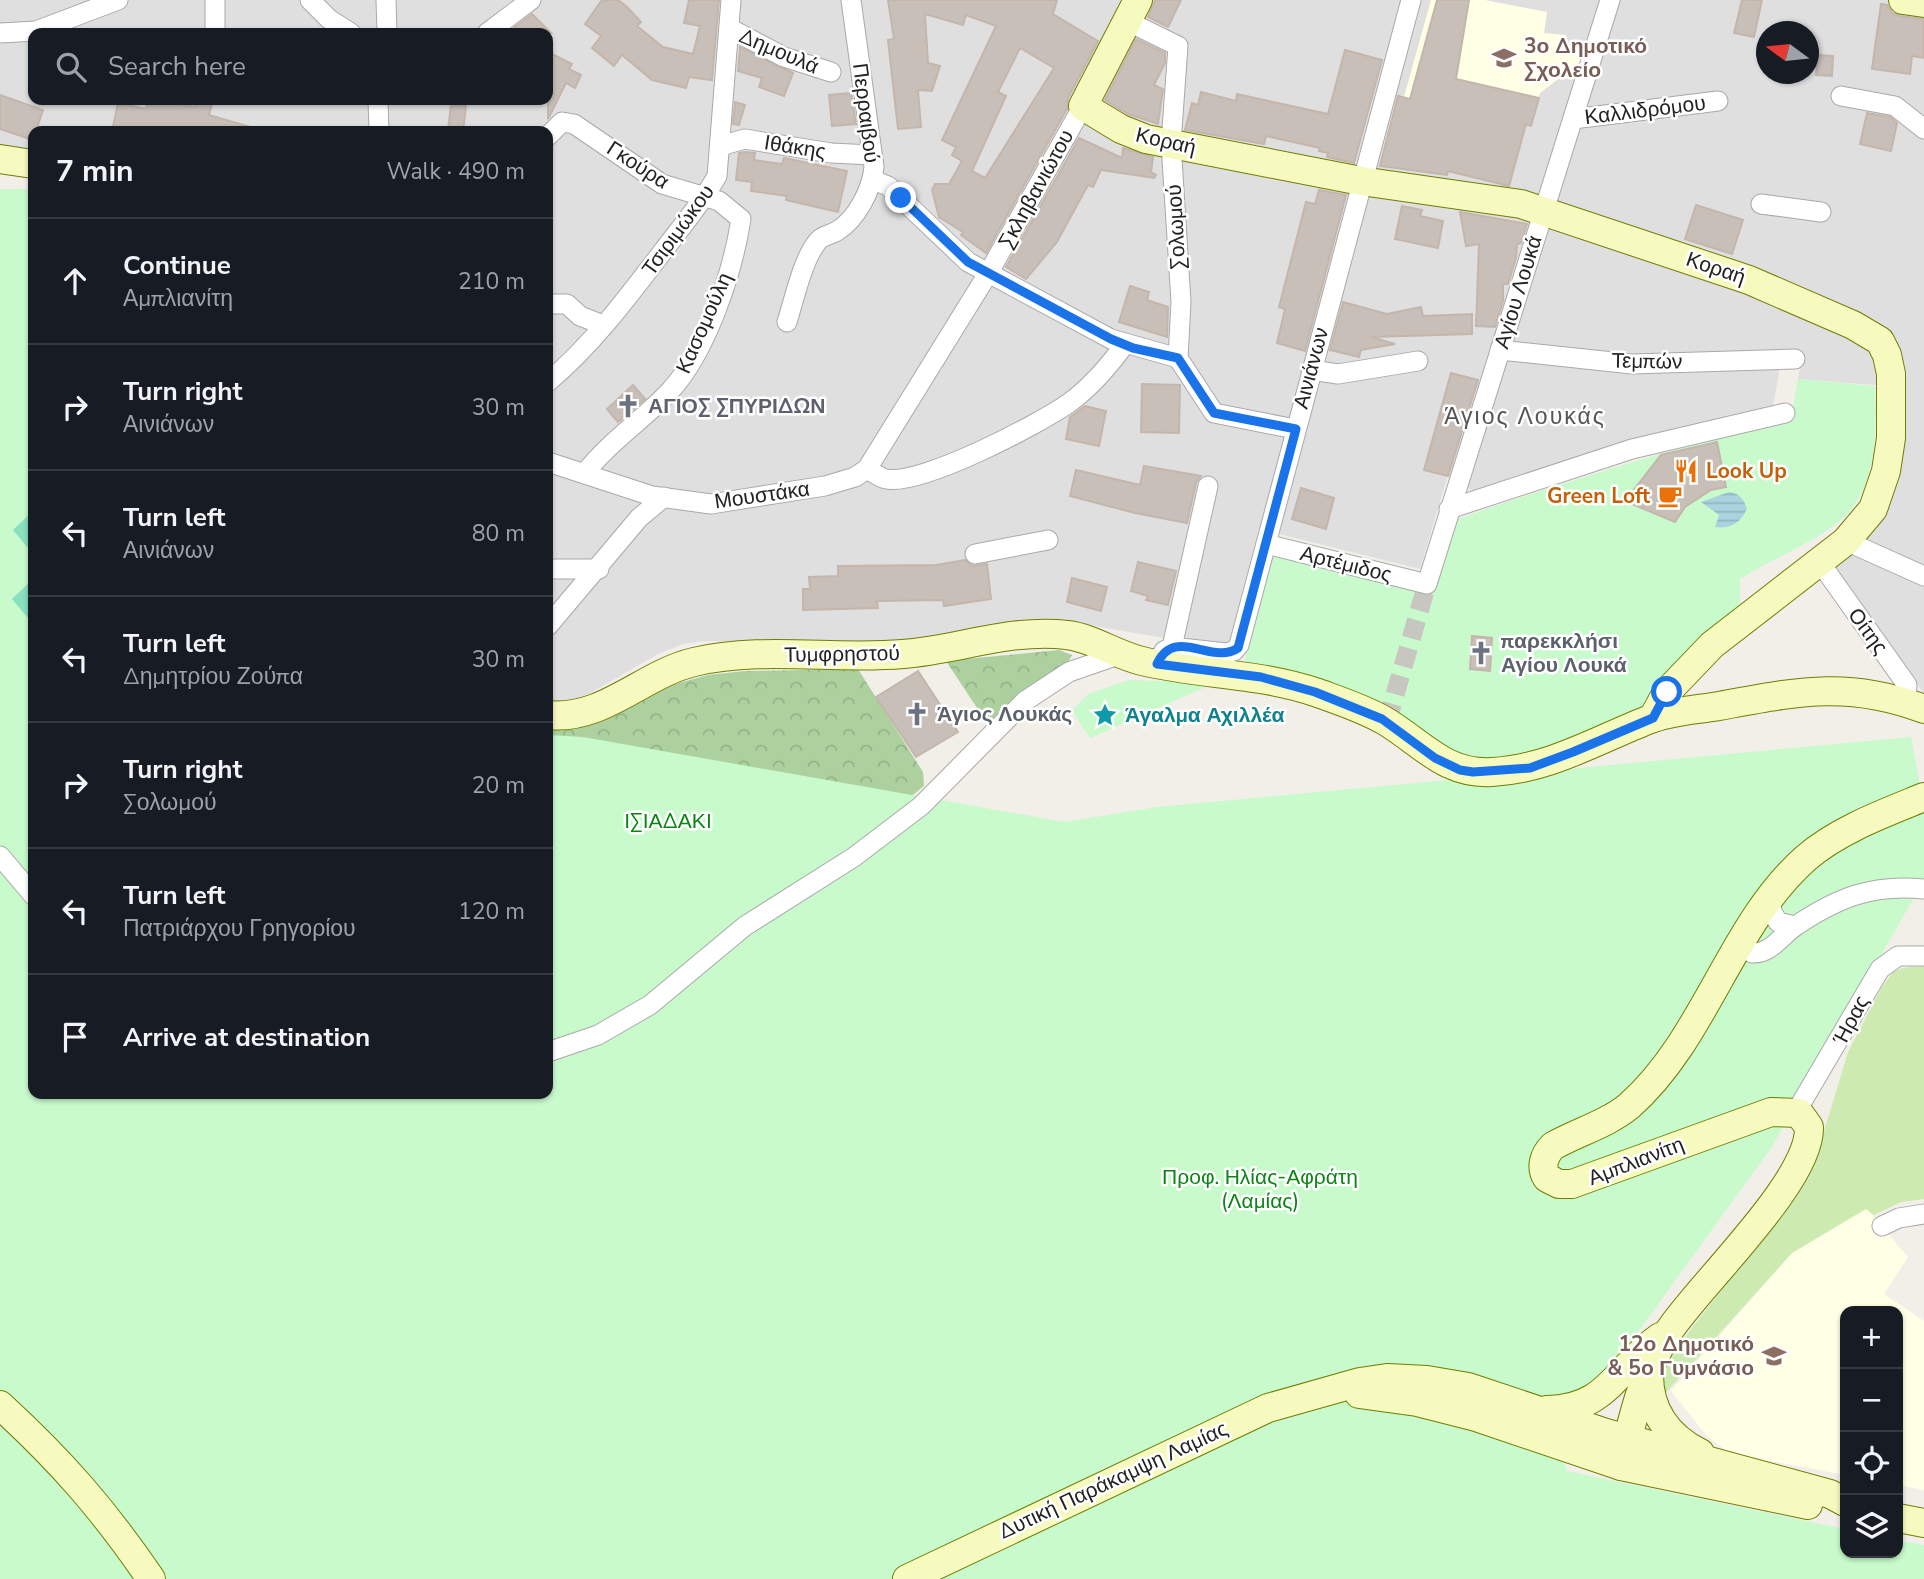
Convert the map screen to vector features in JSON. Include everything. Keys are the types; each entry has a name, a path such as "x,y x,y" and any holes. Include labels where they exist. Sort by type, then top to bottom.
{"street":[{"path":"44,28 118,0"},
{"path":"215,0 215,28"},
{"path":"310,0 329,19 343,28"},
{"path":"386,0 387,28"},
{"path":"495,28 531,0"},
{"name":"Τσιριμώκου","path":"553,378 573,361 603,325 705,197 717,176 731,0"},
{"name":"Περραιβού","path":"787,323 809,255 818,241 839,230 869,192 873,180 851,0"},
{"name":"Αινιάνων","path":"1147,657 1226,653 1238,648 1411,0"},
{"name":"Αγίου Λουκά","path":"1427,584 1610,0"},
{"path":"1903,0 1924,3"},
{"name":"Σκληβανιώτου","path":"861,473 989,272 1083,106 1133,10"},
{"name":"Σολωμού","path":"1133,10 1178,46 1171,144 1181,302 1178,358"},
{"name":"Δημουλά","path":"729,28 784,57 831,72"},
{"path":"0,33 28,31"},
{"path":"1841,96 1895,106 1924,129"},
{"name":"Καλλιδρόμου","path":"1573,119 1718,101"},
{"path":"378,105 379,126"},
{"name":"Κοραή","path":"1083,106 1121,130 1171,144 1361,181 1500,199 1542,210 1771,288 1853,325 1880,341 1888,355 1891,374 1891,438 1886,471 1873,509 1846,541 1712,645 1667,692 1653,718"},
{"name":"Γκούρα","path":"553,131 562,122 574,124 662,184 728,206 741,219"},
{"name":"Ιθάκης","path":"720,146 745,139 831,153 872,155"},
{"path":"0,159 28,163"},
{"path":"873,180 888,186 959,256 1070,318 1125,344 1178,358 1214,413 1296,429"},
{"path":"1761,204 1821,212"},
{"name":"Κασομούλη","path":"585,473 605,449 670,391 683,374 696,352 730,268 741,219"},
{"path":"553,304 567,304 580,316 603,325"},
{"name":"Μουστάκα","path":"553,463 664,498 711,504 815,488 861,473 887,479 923,473 1012,436 1071,402 1095,380 1125,344"},
{"name":"Τεμπών","path":"1500,350 1632,364 1795,359"},
{"path":"1311,370 1347,373 1418,361"},
{"path":"1449,509 1632,449 1785,413"},
{"path":"1147,657 1208,486"},
{"path":"553,620 599,569 639,518 664,498"},
{"path":"975,554 1048,540"},
{"path":"1846,541 1924,576"},
{"name":"Αρτέμιδος","path":"1266,544 1427,584"},
{"name":"Οίτης","path":"1819,561 1907,685 1915,706"},
{"path":"555,569 599,569"},
{"name":"Τυμφρηστού","path":"553,715 592,711 682,665 723,657 904,654 1031,635 1068,635 1147,657"},
{"path":"553,1050 598,1035 650,1005 745,926 853,857 921,806 1024,701 1069,672 1147,657 1261,677 1315,692 1382,719 1435,758 1460,770 1473,772 1530,768 1653,718 1830,690 1860,692 1915,706"},
{"path":"1873,820 1924,797"},
{"name":"Αμπλιανίτη","path":"1796,1112 1777,1111 1743,1120 1578,1183 1559,1184 1544,1173 1544,1159 1552,1147 1627,1107 1652,1082 1697,1020 1770,898 1817,849 1873,820 1924,816"},
{"path":"0,856 28,889"},
{"path":"1742,944 1752,953 1765,951 1795,926 1864,891 1885,887 1924,889"},
{"path":"1770,898 1777,922 1795,926"},
{"name":"Ήρας","path":"1796,1112 1880,969 1898,957 1924,957"},
{"path":"1539,1410 1571,1409 1588,1403 1637,1369 1761,1218 1799,1163 1808,1141 1809,1127 1805,1118 1796,1112"},
{"path":"1882,1226 1899,1218 1924,1214"},
{"path":"1637,1369 1613,1449 1807,1505 1840,1505"},
{"path":"1637,1369 1653,1404 1677,1440 1722,1462 1830,1494 1840,1501"},
{"name":"Δυτική Παράκαμψη Λαμίας","path":"907,1579 1268,1408 1372,1380 1414,1378 1468,1387 1539,1410 1613,1449"},
{"name":"Δυτική Παράκαμψη Λαμίας","path":"1325,1392 1417,1402 1613,1449 1722,1462"},
{"path":"0,1405 67,1468 110,1520 151,1579"},
{"path":"1903,1519 1924,1523"}],"shaded area":[{"path":"0,0 1924,0 1924,694 1831,566 1868,532 1900,387 1798,379 1802,356 1782,356 1772,411 1620,443 1474,492 1448,475 1420,569 1259,529 1227,649 1072,622 1047,622 923,640 826,644 704,641 684,644 658,654 587,695 553,702 553,126 28,126 28,149 0,145"},
{"name":"3ο Δημοτικό Σχολείο","path":"1431,0 1485,0 1547,12 1544,33 1566,35 1569,51 1595,51 1540,93 1531,126 1404,97"},
{"name":"12ο Δημοτικό & 5ο Γυμνάσιο","path":"1866,1208 1908,1257 1884,1294 1902,1306 1840,1306 1840,1474 1729,1453 1706,1435 1671,1391 1792,1253"},
{"name":"12ο Δημοτικό & 5ο Γυμνάσιο","path":"1903,1307 1924,1321 1924,1490 1903,1486"}],"green space":[{"name":"Προφ. Ηλίας-Αφράτη (Λαμίας)","path":"0,189 28,189 28,1099 553,1099 553,735 583,737 1065,822 1157,807 1911,737 1924,805 1924,880 1771,1148 1557,1444 1567,1471 1840,1528 1840,1558 1903,1558 1903,1541 1924,1545 1924,1579 0,1579"},
{"path":"1798,379 1875,386 1875,439 1862,491 1854,506 1831,528 1740,579 1740,610 1649,705 1543,756 1485,762 1440,750 1244,663 1273,558 1279,553 1434,592 1455,520 1622,465 1791,419"},
{"path":"28,516 28,548 13,530"},
{"path":"28,584 28,618 12,599"},
{"path":"1059,650 1072,655 1067,664 987,723 946,661"},
{"name":"ΙΣΙΑΔΑΚΙ","path":"858,669 923,772 924,786 870,829 553,1039 553,727 635,703 675,684 708,675 745,671"},
{"path":"1129,680 1197,682 1208,686 1090,738 1072,711 1088,694"},
{"path":"1924,966 1924,1199 1901,1202 1874,1215 1866,1209 1792,1253 1662,1397 1661,1375 1667,1360 1774,1223 1808,1169 1821,1141 1848,1052 1882,987 1893,972 1902,968"}],"water":[{"path":"1729,492 1741,497 1747,509 1734,524 1715,527 1719,515 1701,502"}],"building":[{"path":"602,0 618,0 626,6 641,22 637,26 663,47 693,54 700,26 684,23 689,0 719,0 712,80 689,77 686,88 652,80 622,55 614,66 592,48 601,36 585,24"},
{"path":"888,0 1057,0 1053,14 1098,41 1068,98 1067,109 986,253 961,235 963,232 939,217 932,190 935,184 949,184 962,161 952,155 956,147 942,140 996,26 966,15 963,25 925,14 928,63 940,66 932,91 918,90 921,127 898,129 888,40 894,39","holes":["1020,48 1054,68 985,178 972,171 1006,96 998,92"]},
{"path":"1155,0 1181,0 1168,27 1148,17"},
{"path":"1437,0 1469,0 1456,79 1539,98 1531,126 1526,124 1509,186 1448,171 1447,175 1380,166 1398,96 1410,99"},
{"path":"1742,0 1762,0 1754,37 1734,33"},
{"path":"1881,4 1887,5 1892,13 1900,16 1924,19 1924,58 1912,56 1910,74 1872,69"},
{"path":"532,14 546,28 514,28"},
{"path":"1136,39 1165,53 1165,63 1154,85 1163,89 1158,124 1128,114 1105,100"},
{"path":"740,47 793,73 784,96 759,87 762,78 738,71"},
{"path":"1345,50 1382,60 1354,163 1327,157 1328,153 1319,151 1320,148 1266,136 1264,144 1185,130 1192,103 1198,105 1201,92 1236,101 1237,94 1328,114"},
{"path":"553,54 572,64 569,69 581,75 575,88 566,83 548,119 548,105 553,105"},
{"path":"1819,55 1833,56 1832,76 1819,75"},
{"path":"851,93 856,124 832,126 829,95"},
{"path":"0,95 43,110 38,126 28,126 28,138 0,129"},
{"path":"735,102 745,105 739,125 733,124"},
{"path":"118,105 146,109 147,105 212,105 209,115 247,126 113,126"},
{"path":"451,105 466,106 464,126 449,126"},
{"path":"1867,113 1890,117 1897,123 1891,151 1860,144"},
{"path":"1079,138 1122,158 1123,148 1153,157 1151,172 1156,175 1154,178 1101,170 1093,187 1088,185 1057,242 1026,279 1006,267"},
{"path":"739,153 755,153 754,160 782,164 784,158 847,171 838,212 786,200 787,196 751,191 752,182 736,180"},
{"path":"1319,190 1346,195 1305,351 1277,343 1285,309 1279,307 1306,202 1315,204"},
{"path":"1696,205 1743,220 1732,254 1685,239"},
{"path":"1402,206 1422,210 1420,216 1443,221 1438,248 1395,239"},
{"path":"1460,212 1527,224 1521,243 1517,244 1508,284 1503,284 1503,301 1495,327 1476,326 1479,244 1466,246"},
{"path":"1130,286 1149,292 1147,300 1168,307 1167,337 1119,322"},
{"path":"1343,302 1387,314 1421,307 1423,316 1472,314 1472,334 1371,337 1395,344 1361,350 1359,357 1330,350"},
{"path":"1451,373 1478,380 1448,476 1424,470"},
{"path":"1142,384 1180,385 1179,433 1141,432"},
{"name":"ΑΓΙΟΣ ΣΠΥΡΙΔΩΝ","path":"633,385 645,399 618,422 607,409"},
{"path":"1085,406 1106,411 1099,446 1066,439 1070,417"},
{"name":"Look Up","path":"1717,442 1726,487 1711,490 1685,507 1675,522 1625,501 1661,455"},
{"path":"1144,466 1201,476 1196,483 1187,523 1070,496 1076,470 1140,485"},
{"path":"1301,488 1334,498 1326,529 1292,519"},
{"path":"965,560 972,566 987,564 991,599 944,606 943,600 877,601 878,608 803,610 803,589 810,589 809,577 838,576 838,566 936,565"},
{"path":"1138,562 1176,571 1168,605 1146,600 1148,596 1131,591"},
{"path":"1072,578 1107,587 1101,611 1067,602"},
{"name":"παρεκκλήσι Αγίου Λουκά","path":"1472,636 1492,638 1490,671 1470,669"},
{"name":"Άγιος Λουκάς","path":"918,671 958,732 916,757 876,697"}],"tunnel":[{"path":"1387,722 1427,584"}],"place":[{"name":"3ο Δημοτικό Σχολείο","path":"1504,58"},
{"name":"ΑΓΙΟΣ ΣΠΥΡΙΔΩΝ","path":"628,406"},
{"name":"Look Up","path":"1686,471"},
{"name":"Green Loft","path":"1670,496"},
{"name":"παρεκκλήσι Αγίου Λουκά","path":"1481,653"},
{"name":"Άγιος Λουκάς","path":"917,714"},
{"name":"Άγαλμα Αχιλλέα","path":"1105,715"},
{"name":"12ο Δημοτικό & 5ο Γυμνάσιο","path":"1774,1356"}],"district":[{"name":"Άγιος Λουκάς","path":"1525,416"}],"route":[{"path":"901,198 968,262 1111,339 1133,348 1178,358 1214,413 1296,429 1238,648 1226,653 1175,646 1164,651 1157,664 1261,677 1315,692 1382,719 1435,758 1460,770 1473,772 1530,768 1547,763 1653,718 1667,692"}]}
